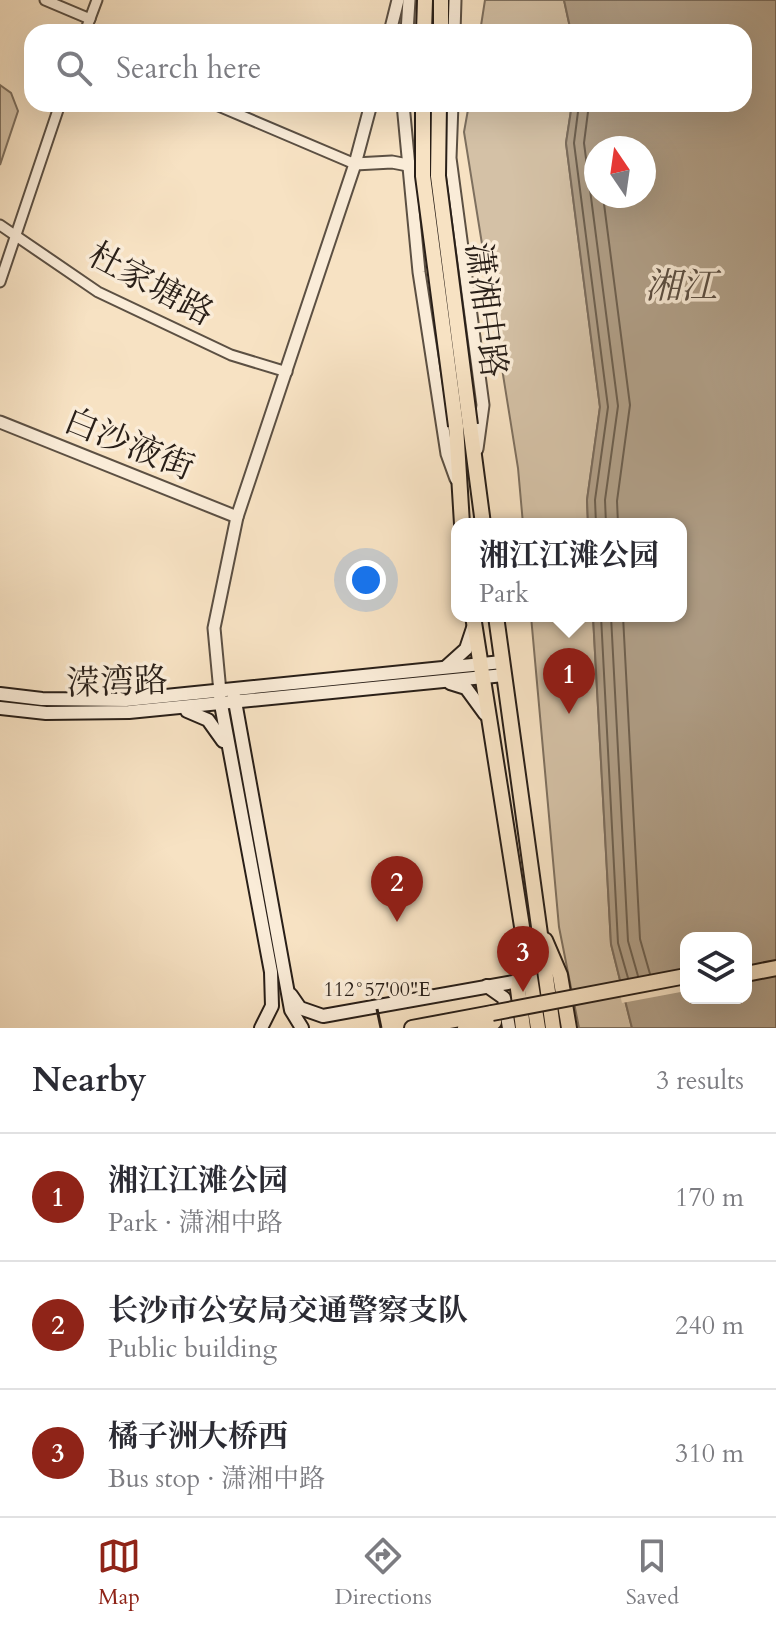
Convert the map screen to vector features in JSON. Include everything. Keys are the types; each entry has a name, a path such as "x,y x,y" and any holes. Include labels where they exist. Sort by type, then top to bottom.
{"main road":[{"path":"424,24 425,0"},
{"path":"441,0 441,24"},
{"name":"潇湘中路","path":"423,112 423,176 463,425 475,462 482,518"},
{"name":"潇湘中路","path":"439,112 438,176 463,425 459,488 462,518"},
{"path":"227,697 269,699 435,676 466,649 472,622"},
{"path":"474,622 538,1028"},
{"path":"497,622 553,1028"},
{"path":"0,694 42,699 227,697 503,669"},
{"path":"435,676 466,688 481,705 489,722"},
{"path":"227,697 242,736 291,1010 302,1028"},
{"path":"227,697 228,751 271,972 272,1006 261,1028"},
{"name":"溁湾路","path":"0,708 93,714 168,709 227,697"},
{"path":"242,736 246,711 269,699"},
{"path":"168,709 201,715 215,728 228,751"},
{"path":"539,928 560,975 569,1028"},
{"path":"523,1028 519,981 524,936"},
{"path":"752,964 776,959"},
{"path":"752,973 776,968"},
{"path":"412,1028 498,1021 680,977"},
{"path":"287,988 300,1008 323,1016 519,981"},
{"path":"487,986 504,998 498,1021"},
{"path":"465,1028 680,987"}],"street":[{"path":"45,0 90,19"},
{"path":"88,24 97,0"},
{"path":"392,24 398,0"},
{"path":"408,24 409,0"},
{"path":"454,24 455,0"},
{"path":"0,282 57,112"},
{"path":"233,112 355,164 392,162 408,167 450,158"},
{"path":"227,697 214,628 237,517 355,164 369,112"},
{"path":"404,112 408,167 447,454 459,488"},
{"path":"452,112 450,158 483,405 475,462"},
{"name":"杜家塘路","path":"0,225 98,292 231,355 287,372"},
{"name":"白沙液街","path":"0,422 237,517"}],"shaded area":[{"path":"485,0 564,0 569,24 481,24"},
{"path":"0,85 11,93 18,111 0,165"},
{"path":"468,112 571,112 566,143 600,407 587,500 588,518 522,518 518,468 464,132"},
{"path":"532,622 593,622 611,944 632,1028 579,1028 559,927"}],"water":[{"name":"湘江","path":"564,0 776,0 776,1028 632,1028 611,944 593,622 687,622 687,518 588,518 587,500 600,407 566,143 571,112 752,112 752,24 569,24"}],"pier":[{"path":"680,973 680,992 622,1003 618,985"}],"place":[{"name":"湘江江滩公园","path":"569,714"},
{"name":"长沙市公安局交通警察支队","path":"397,922"},
{"name":"橘子洲大桥西","path":"523,992"}]}
